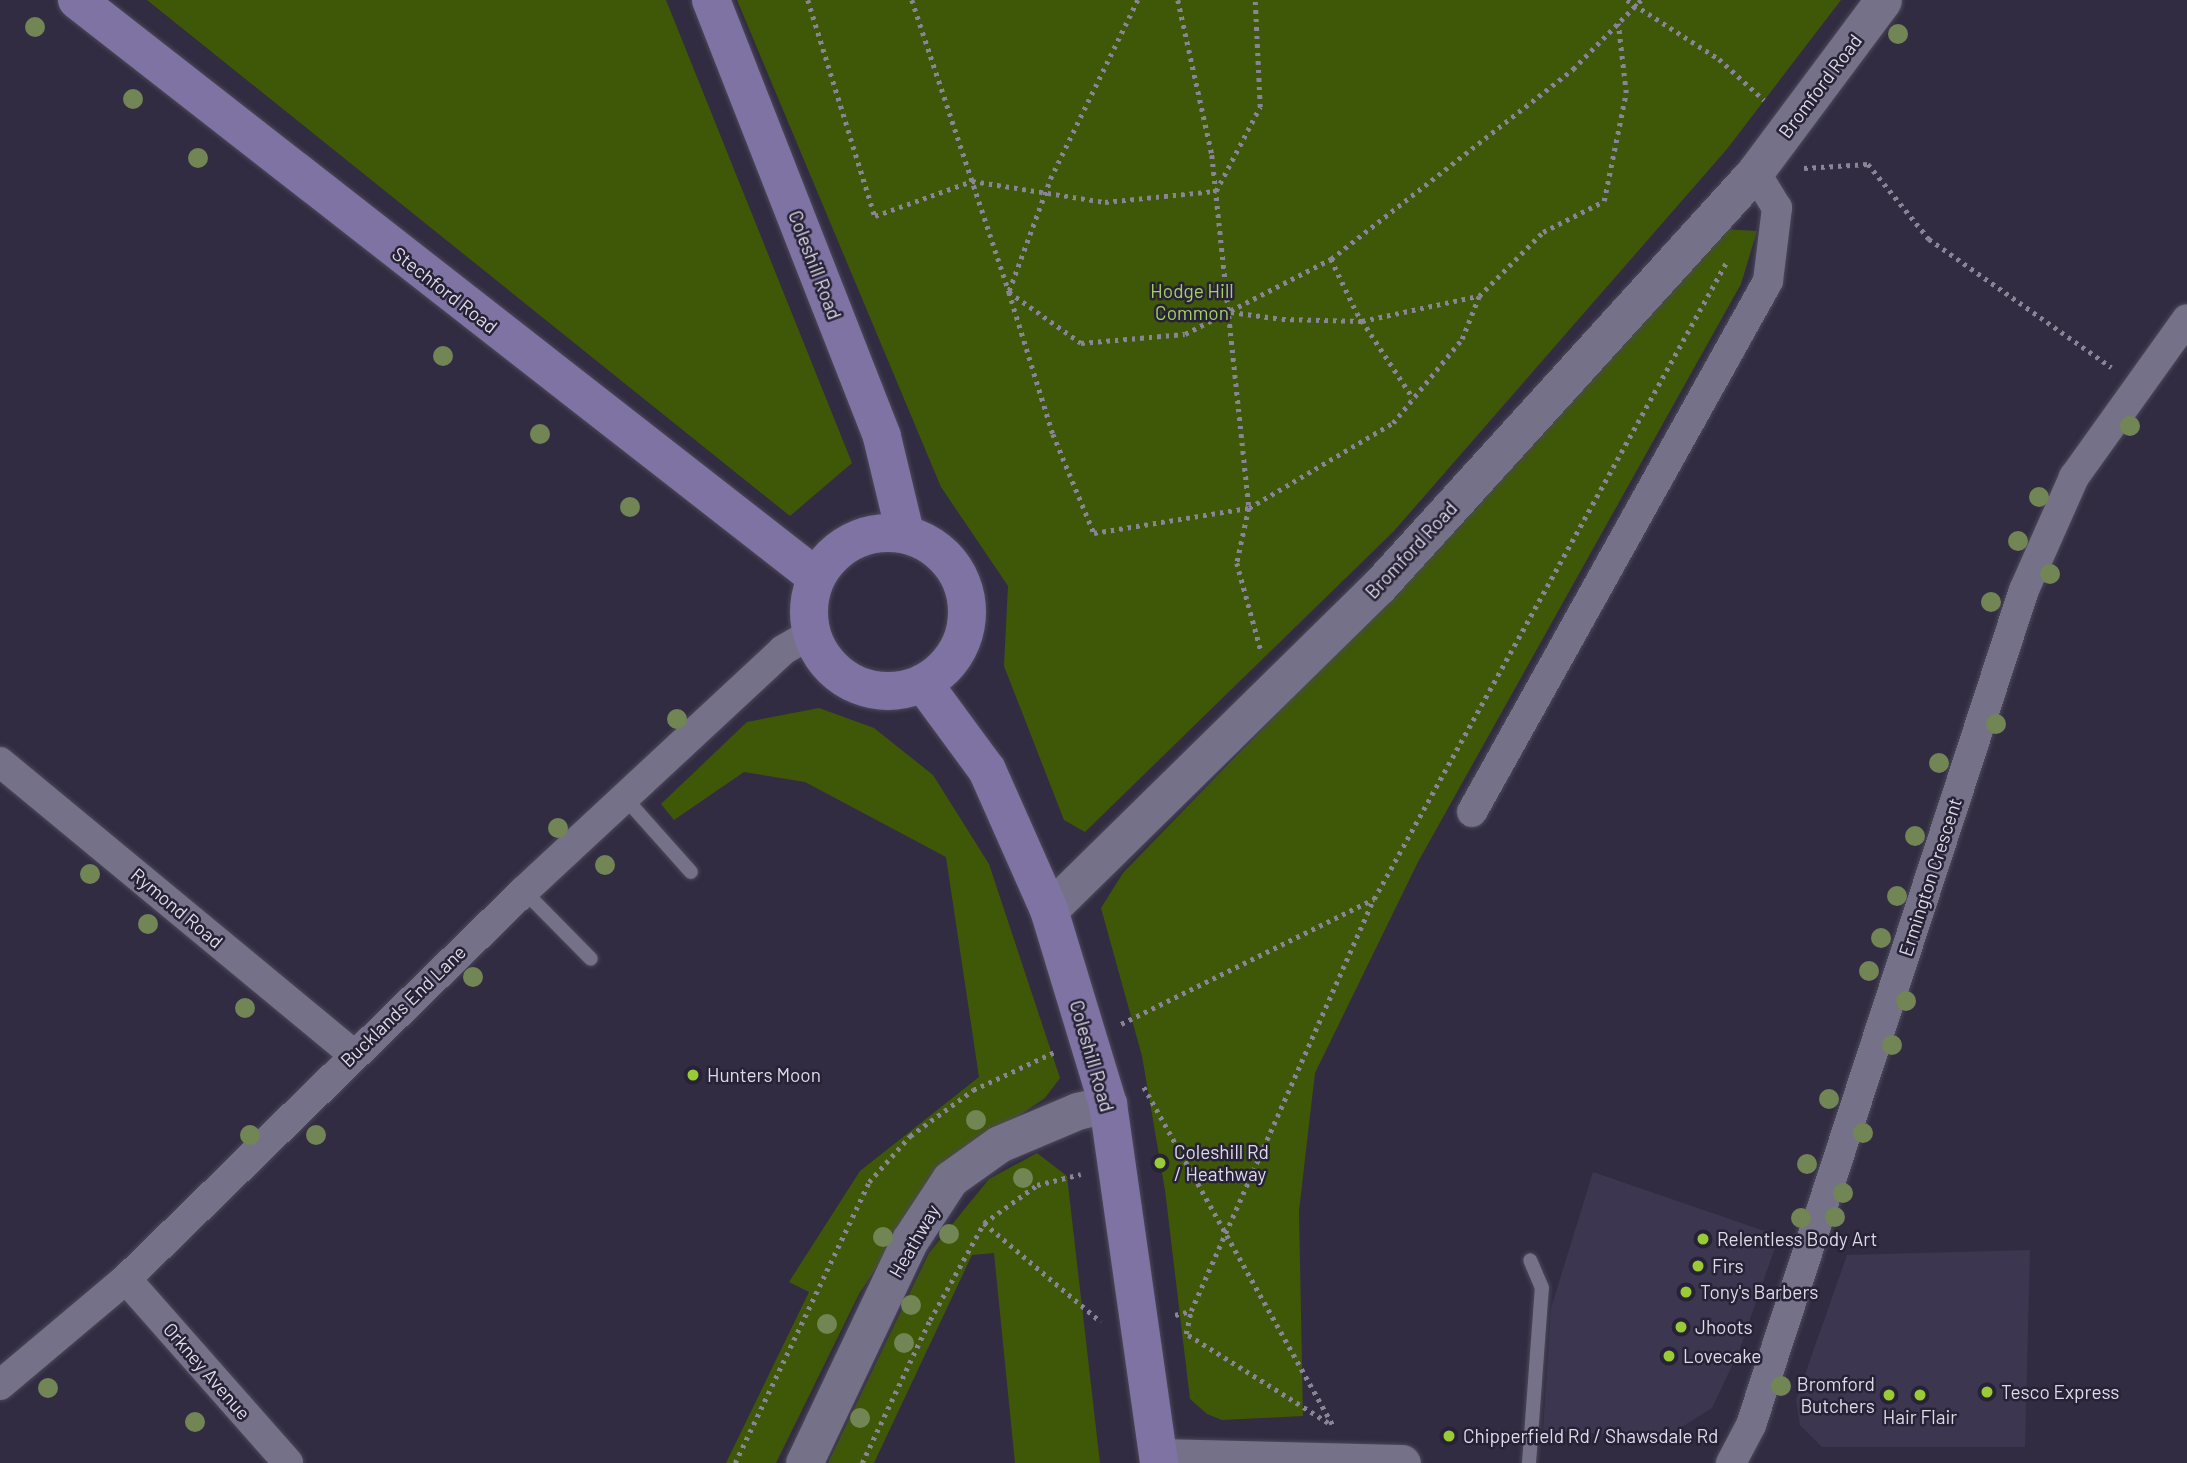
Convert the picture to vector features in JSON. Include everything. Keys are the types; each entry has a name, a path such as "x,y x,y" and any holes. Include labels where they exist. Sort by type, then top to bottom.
{"main road":[{"name":"Stechford Road","path":"77,0 816,577"},
{"name":"Coleshill Road","path":"710,0 882,437 905,533"},
{"path":"879,532 905,533 928,543 947,558 961,579 967,602 967,627 958,650 943,669 923,683 896,691 869,689 834,669 811,634 808,615 816,577 831,555 853,540 879,532"},
{"name":"Coleshill Road","path":"923,683 987,770 1049,910 1108,1104 1159,1460"}],"street":[{"name":"Bromford Road","path":"1049,910 1379,586 1755,172 1884,0"},
{"path":"1472,812 1768,281 1777,208 1755,172"},
{"name":"Ermington Crescent","path":"1731,1463 1751,1425 2024,590 2074,477 2187,319"},
{"name":"Bucklands End Lane","path":"0,1385 126,1279 353,1054 524,891 783,650 811,634"},
{"name":"Rymond Road","path":"0,762 353,1054"},
{"name":"Heathway","path":"804,1463 910,1240 950,1179 999,1144 1077,1111 1108,1104"},
{"name":"Orkney Avenue","path":"126,1279 288,1463"},
{"path":"1159,1460 1402,1463"}],"lane":[{"path":"625,798 691,872"},
{"path":"524,891 591,960"},
{"path":"1529,1463 1542,1288 1530,1260"}],"path":[{"path":"808,0 875,216 972,181 1105,202 1216,191"},
{"path":"912,0 1053,434 1094,533 1249,508 1393,423 1462,339 1479,296 1542,232 1604,201 1626,93 1618,23"},
{"path":"1009,292 1046,191 1138,0"},
{"path":"1178,0 1216,191 1230,311 1249,508 1237,563 1272,692"},
{"path":"1216,191 1260,107 1255,0"},
{"path":"1627,0 1639,2 1719,59 1791,125"},
{"path":"1009,292 1080,343 1185,334 1331,259 1573,69 1639,2"},
{"path":"1331,259 1362,321 1413,398"},
{"path":"1230,311 1282,319 1362,321 1479,296"},
{"path":"1127,1034 1124,1023 1374,899"},
{"path":"984,1223 1099,1322 1138,1321 1191,1311 1186,1334 1334,1427 1140,1079"},
{"path":"862,1463 930,1320 984,1223 1037,1185 1090,1172"}],"shaded area":[{"path":"1593,1172 1779,1236 1739,1351 1712,1408 1664,1438 1543,1430 1551,1308"},
{"path":"2030,1250 2025,1447 1822,1447 1800,1425 1796,1400 1847,1255"}],"green space":[{"path":"147,0 666,0 852,463 790,516"},
{"name":"Hodge Hill Common","path":"737,0 1841,0 1727,149 1394,531 1085,832 1064,820 1004,666 1008,586 941,487"},
{"path":"1722,229 1757,231 1741,284 1418,862 1315,1073 1299,1211 1303,1416 1222,1420 1207,1414 1190,1399 1165,1190 1142,1056 1101,908 1123,873 1422,564"},
{"path":"819,708 874,728 933,775 989,864 1060,1078 1045,1098 942,1168 859,1294 776,1463 726,1463 809,1292 789,1282 860,1171 979,1077 946,857 805,782 744,772 674,820 661,804 747,722"},
{"path":"1037,1153 1067,1176 1100,1463 1015,1463 994,1253 972,1255 874,1463 828,1463 929,1253 989,1179"}],"place":[{"name":"Hunters Moon","path":"693,1075"},
{"name":"Coleshill Rd / Heathway","path":"1160,1163"},
{"name":"Relentless Body Art","path":"1703,1239"},
{"name":"Firs","path":"1698,1266"},
{"name":"Tony's Barbers","path":"1686,1292"},
{"name":"Jhoots","path":"1681,1327"},
{"name":"Lovecake","path":"1669,1356"},
{"name":"Tesco Express","path":"1987,1392"},
{"name":"Bromford Butchers","path":"1889,1395"},
{"name":"Hair Flair","path":"1920,1395"},
{"name":"Chipperfield Rd / Shawsdale Rd","path":"1449,1436"}]}
